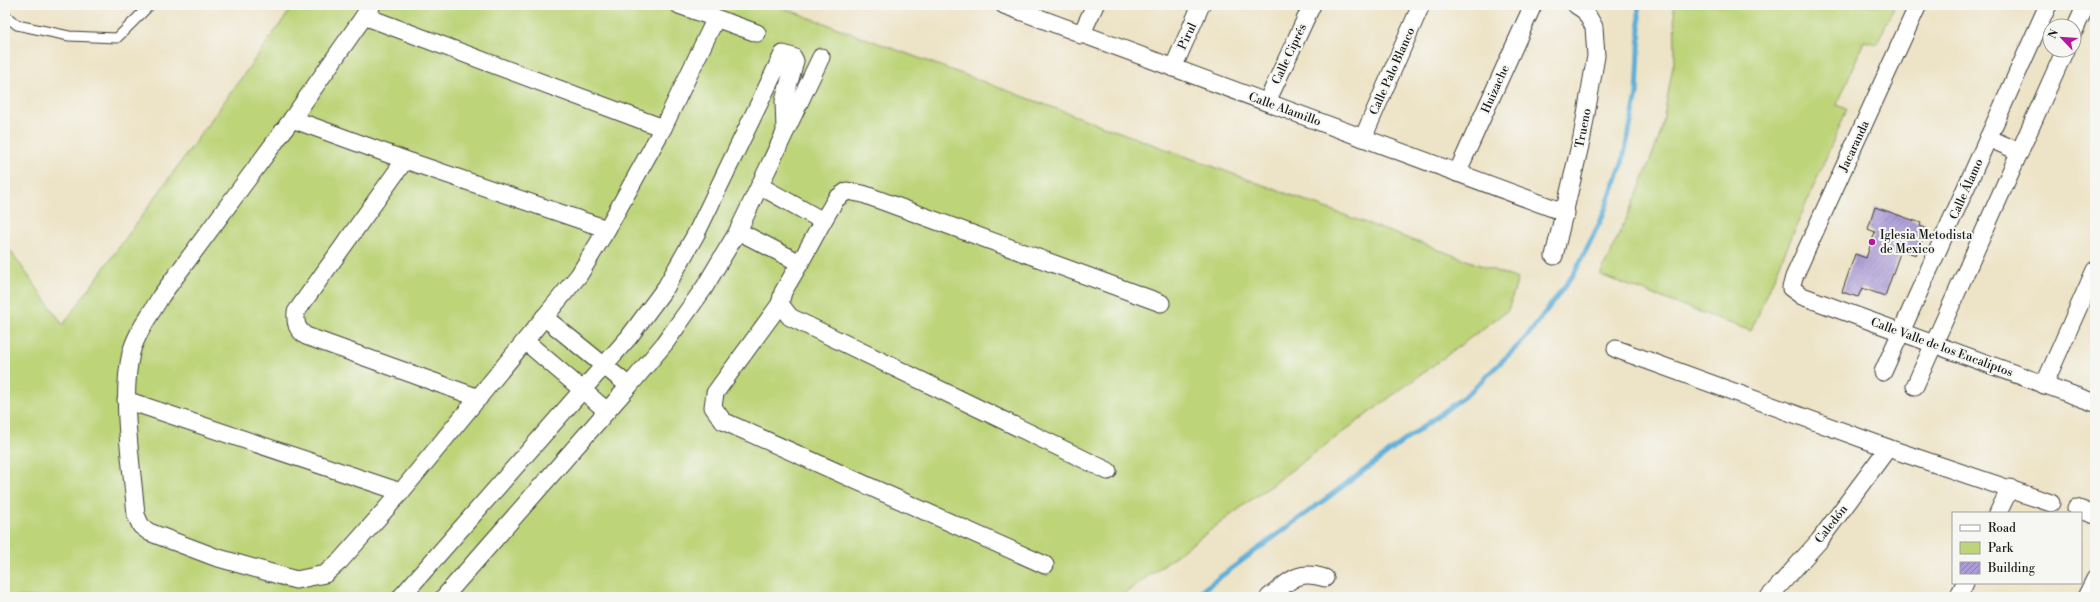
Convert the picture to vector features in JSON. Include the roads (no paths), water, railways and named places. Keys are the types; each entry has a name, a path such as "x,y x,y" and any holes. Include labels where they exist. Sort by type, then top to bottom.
{"street":[{"path":"679,5 757,33"},
{"name":"Calle Alamillo","path":"1004,5 1081,35 1566,213"},
{"path":"1081,35 1095,5"},
{"name":"Pirul","path":"1172,68 1202,5"},
{"name":"Calle Ciprés","path":"1267,102 1312,5"},
{"name":"Calle Palo Blanco","path":"1363,138 1421,5"},
{"name":"Huizache","path":"1457,173 1533,5"},
{"name":"Trueno","path":"1554,256 1566,213 1582,137 1596,56 1594,27 1584,11 1576,5"},
{"name":"Jacaranda","path":"1792,288 1794,277 1918,5"},
{"name":"Calle Álamo","path":"1883,372 2048,5"},
{"path":"2080,18 2086,5"},
{"path":"663,128 368,10 292,119 161,296 143,326 132,352 126,400 136,515 141,526 149,532 215,557 296,580 325,574 340,561 401,492 579,275 607,229 663,128 716,18"},
{"path":"401,597 629,337 666,287 696,234 784,54 793,57 795,61 784,101 785,130"},
{"path":"444,597 629,386 665,343 691,306 738,231 820,58"},
{"path":"1915,386 2061,58"},
{"path":"292,119 405,160 607,229"},
{"path":"1988,138 2020,152"},
{"path":"405,160 296,312 295,322 299,331 306,336 479,398"},
{"path":"760,186 823,221"},
{"path":"1045,565 723,421 713,407 715,393 780,304 783,292 836,199 848,191 863,194 1162,303"},
{"path":"738,231 800,263"},
{"path":"2044,384 2095,270"},
{"name":"Calle Valle de los Eucaliptos","path":"1792,288 1802,296 1902,331 2095,403"},
{"path":"780,304 790,317 1108,470"},
{"path":"544,317 629,386"},
{"path":"525,341 607,411"},
{"path":"1616,349 1888,448 2051,503"},
{"path":"126,400 401,492"},
{"name":"Caledón","path":"1769,597 1819,540 1888,448"},
{"path":"1998,512 2010,488"},
{"path":"2076,508 2095,515"},
{"path":"1269,597 1297,576 1312,574 1325,578"},
{"path":"2086,597 2095,579"},
{"path":"1958,597 1964,584"}],"lane":[{"path":"5,15 17,25 68,36 117,38 150,5"}],"waterway":[{"path":"1193,597 1469,393 1524,340 1574,274 1601,220 1622,164 1637,95 1640,27 1638,5"}],"place":[{"name":"Iglesia Metodista de Mexico","path":"1872,242"}]}
